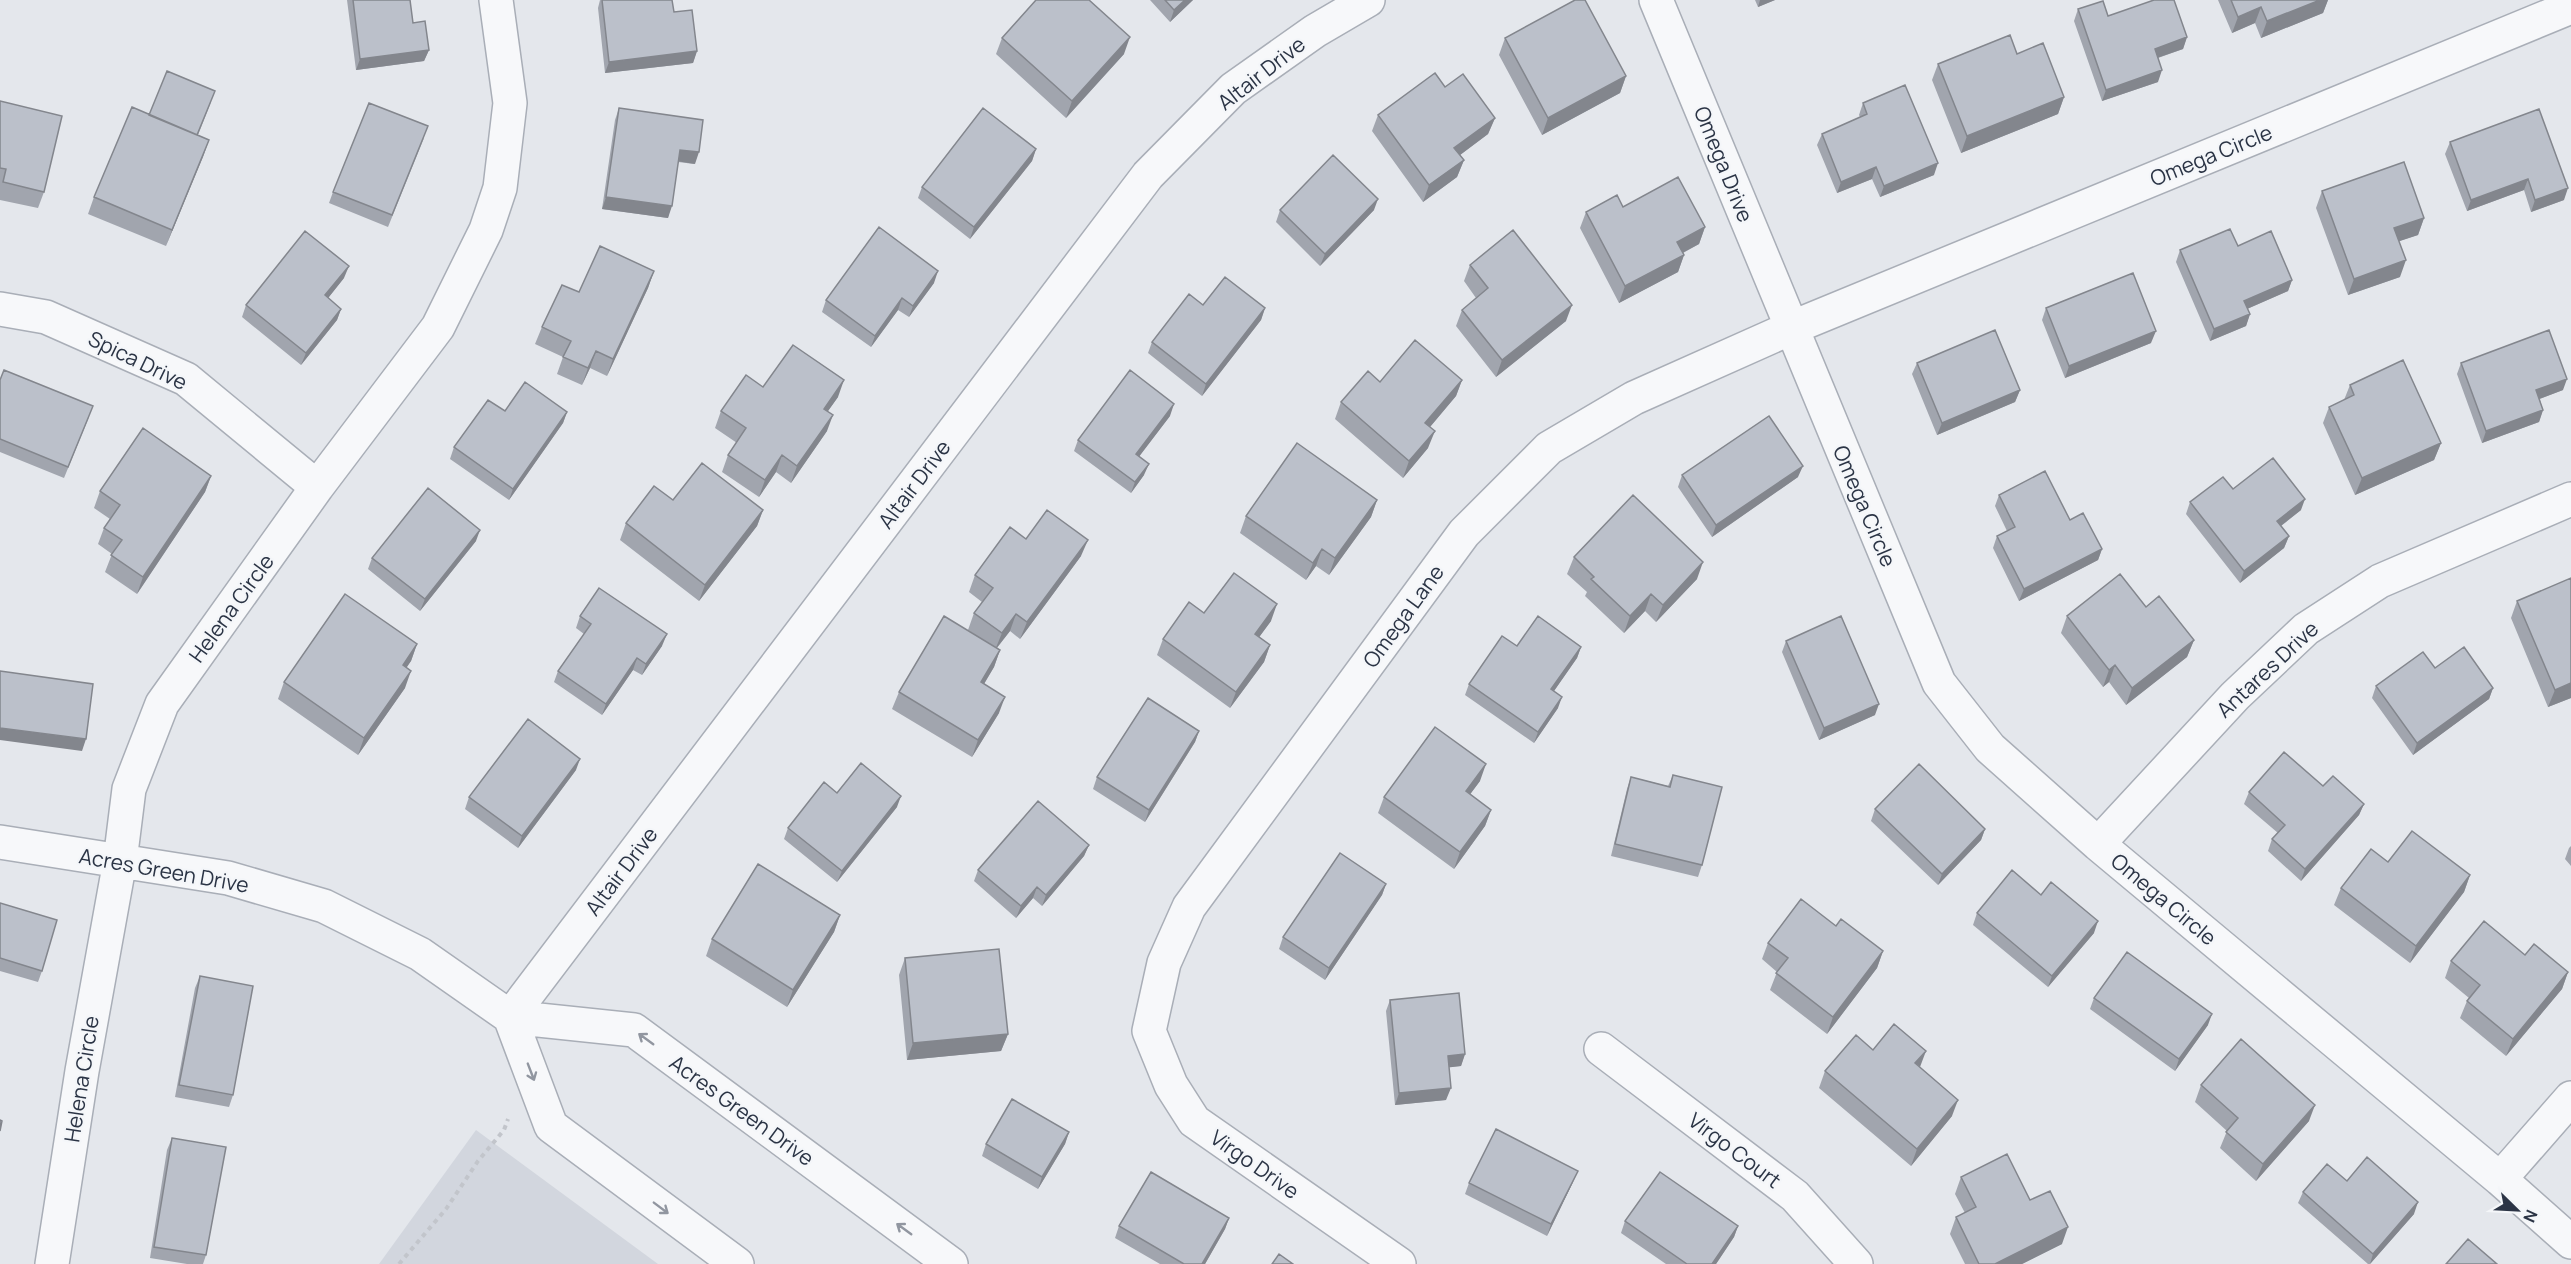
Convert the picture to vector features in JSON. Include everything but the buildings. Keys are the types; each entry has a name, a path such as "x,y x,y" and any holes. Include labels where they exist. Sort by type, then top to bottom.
{"street":[{"name":"Helena Circle","path":"52,1264 82,1071 120,861 129,789 162,704 317,487 438,327 486,230 500,188 510,103 496,0"},
{"name":"Altair Drive","path":"510,1017 1148,175 1233,90 1315,31 1368,0"},
{"name":"Omega Drive","path":"1656,0 1791,328"},
{"name":"Omega Circle","path":"2571,7 1791,328 1939,682 1990,748 2098,844 2500,1179 2571,1242"},
{"name":"Spica Drive","path":"0,309 46,317 186,379 317,487"},
{"name":"Omega Lane","path":"1149,1031 1164,963 1189,907 1464,533 1549,448 1634,398 1791,328"},
{"name":"Antares Drive","path":"2098,844 2235,696 2306,629 2380,581 2571,499"},
{"name":"Acres Green Drive","path":"0,842 228,878 324,906 420,954 510,1017 634,1030 951,1264"},
{"path":"510,1017 551,1126 737,1264"},
{"name":"Virgo Drive","path":"1149,1031 1171,1085 1194,1121 1399,1264"},
{"name":"Virgo Court","path":"1601,1049 1795,1196 1856,1264"},
{"path":"2500,1179 2571,1098"}],"path":[{"path":"399,1264 446,1209 478,1161 504,1130 512,1111"}],"shaded area":[{"path":"476,1130 658,1264 379,1264"}]}
